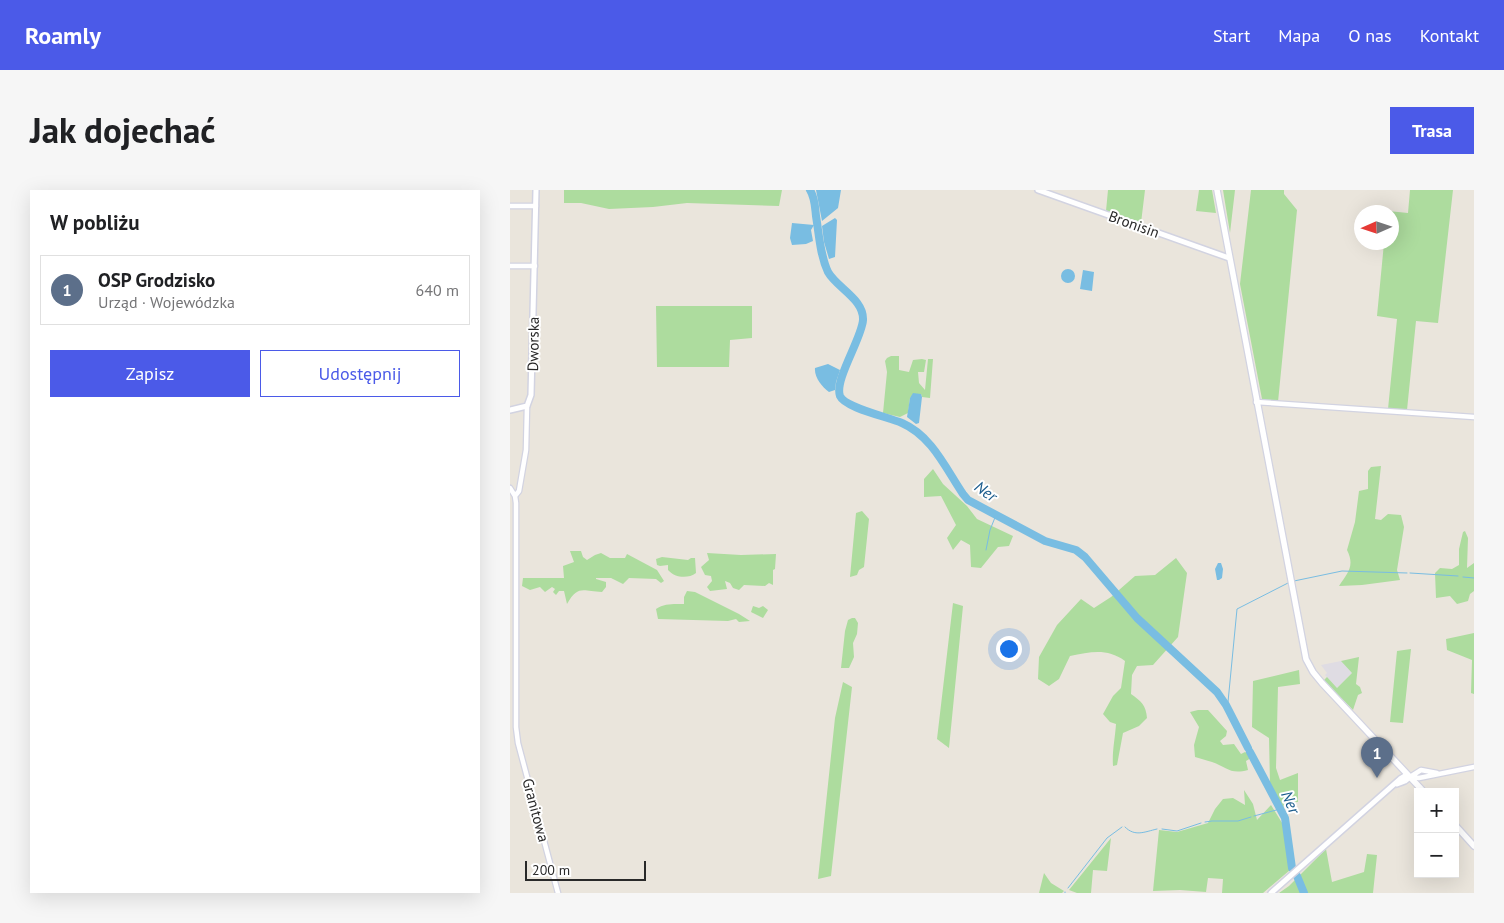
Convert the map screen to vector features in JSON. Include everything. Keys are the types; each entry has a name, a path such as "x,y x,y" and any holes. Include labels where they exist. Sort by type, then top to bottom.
{"main road":[{"path":"1216,190 1308,664 1322,683 1420,788"},
{"path":"1459,829 1474,846"}],"street":[{"name":"Dworska","path":"516,496 519,491 526,450 527,406 531,395 532,382 536,190"},
{"name":"Bronisin","path":"1038,190 1230,258"},
{"path":"510,206 536,206"},
{"path":"510,266 535,266"},
{"path":"1256,402 1474,417"},
{"path":"510,410 527,406"},
{"path":"510,488 516,496"},
{"name":"Granitowa","path":"516,496 516,727 518,743 558,893"},
{"path":"1271,893 1405,776 1410,777 1421,770 1438,773 1474,767"}],"shaded area":[{"path":"1341,661 1352,673 1337,688 1325,675 1327,673 1321,665"}],"green space":[{"path":"564,190 782,190 779,206 687,203 609,209 581,203 564,203"},
{"path":"1108,190 1145,190 1141,223 1106,211"},
{"path":"1199,190 1212,190 1216,213 1196,211"},
{"path":"1223,190 1235,190 1230,233"},
{"path":"1251,190 1284,190 1284,194 1297,210 1278,402 1262,399 1240,284"},
{"path":"1410,190 1453,190 1438,323 1416,321 1407,410 1388,409 1397,319 1377,316 1383,250 1399,250 1399,212 1408,213"},
{"path":"656,306 752,306 752,338 730,340 729,367 657,367"},
{"path":"891,356 899,356 899,370 909,372 913,360 926,360 924,372 918,372 919,383 925,390 928,359 933,359 930,398 922,397 921,394 910,398 908,413 900,417 883,413 887,372 885,361"},
{"path":"1381,466 1375,519 1381,520 1388,514 1401,515 1404,527 1397,570 1400,580 1339,586 1348,573 1350,565 1347,550 1355,522 1359,491 1368,489 1368,471 1371,467"},
{"path":"933,469 943,484 967,506 977,519 1013,536 1009,546 998,547 981,568 971,567 970,545 961,540 953,550 947,538 956,525 941,496 924,497 924,479"},
{"path":"862,511 869,519 864,567 859,570 857,575 850,577 856,513"},
{"path":"1465,531 1468,538 1467,568 1474,563 1474,591 1470,594 1468,601 1457,604 1450,596 1436,598 1435,573 1440,568 1452,569 1459,565 1459,549 1463,532"},
{"path":"570,551 581,551 583,557 587,560 601,553 610,558 625,558 627,554 657,570 664,581 661,583 656,579 629,578 623,584 611,578 596,578 606,582 606,587 602,592 581,590 574,594 567,604 564,591 559,591 556,595 553,592 555,589 552,587 545,592 540,587 530,590 522,586 523,578 564,578 563,566 574,562"},
{"path":"707,553 741,555 776,554 773,585 769,583 765,586 744,585 739,590 733,588 730,583 725,581 727,589 710,591 707,587 712,581 711,576 705,575 701,567 709,560"},
{"path":"662,557 688,560 695,558 696,573 685,577 674,575 668,570 668,565 657,565 656,559"},
{"path":"1176,558 1187,573 1178,637 1153,665 1137,666 1132,675 1131,694 1142,704 1147,718 1139,726 1123,733 1117,765 1113,766 1116,724 1110,722 1103,714 1113,696 1121,688 1125,661 1112,654 1099,652 1070,656 1059,679 1049,686 1038,679 1039,657 1057,625 1081,599 1094,608 1111,597 1135,576 1155,575"},
{"path":"687,591 695,592 750,621 739,622 736,619 728,621 658,619 656,609 666,605 684,604 684,597"},
{"path":"953,603 963,606 949,748 937,739"},
{"path":"753,606 759,608 763,606 768,610 763,618 751,612"},
{"path":"855,618 858,623 857,634 853,643 854,657 849,668 841,668 845,631 848,620"},
{"path":"1474,633 1474,694 1471,693 1472,660 1447,650 1446,639"},
{"path":"1411,649 1403,723 1390,722 1397,651"},
{"path":"1359,657 1356,684 1360,687 1362,693 1358,695 1353,710 1324,680 1327,677 1337,688 1352,673 1341,661"},
{"path":"1299,670 1300,684 1278,687 1276,768 1280,780 1298,773 1298,802 1284,802 1283,812 1270,784 1269,738 1252,727 1253,681"},
{"path":"843,682 852,687 831,876 818,879 835,718"},
{"path":"1208,710 1227,731 1226,736 1220,741 1223,745 1234,744 1241,754 1245,752 1250,755 1251,758 1246,761 1248,770 1237,772 1195,757 1194,745 1199,727 1190,712"},
{"path":"1244,790 1253,804 1257,820 1271,805 1284,826 1290,870 1263,893 1222,893 1223,879 1208,878 1206,892 1180,890 1153,891 1159,830 1177,832 1208,823 1223,799 1233,798 1245,805"},
{"path":"1111,838 1107,871 1093,870 1091,893 1077,893 1069,890"},
{"path":"1326,849 1332,882 1364,872 1367,854 1377,855 1373,893 1279,893 1289,886"},
{"path":"1044,873 1051,883 1064,891 1062,893 1039,893"}],"water":[{"path":"816,190 841,190 838,208 822,221"},
{"path":"835,218 837,220 835,257 829,259 822,226"},
{"path":"792,223 814,225 811,230 813,241 806,244 792,245 790,238"},
{"path":"1068,269 1073,271 1075,276 1073,281 1068,283 1063,281 1061,276 1063,271"},
{"path":"1083,270 1094,272 1092,291 1080,289"},
{"path":"828,364 840,370 835,390 829,392 819,382 815,371 815,368"},
{"path":"913,393 921,394 922,397 919,423 916,424 907,417 910,398"},
{"path":"1218,563 1221,563 1223,569 1222,578 1217,580 1215,569"}],"waterway":[{"name":"Ner","path":"810,190 813,196 821,252 825,265 832,278 855,300 862,313 861,328 841,380 840,396 850,404 868,412 902,423 922,436 937,454 968,500 1045,541 1076,550 1085,557 1137,618 1217,692 1226,705 1248,748"},
{"path":"986,550 990,530 996,515"},
{"path":"1294,581 1342,571 1407,573"},
{"path":"1410,573 1458,576"},
{"path":"1463,577 1474,578"},
{"path":"1226,705 1228,702 1237,609 1288,583"},
{"name":"Ner","path":"1250,752 1285,818 1292,868"},
{"path":"1254,816 1280,809"},
{"path":"1205,822 1238,821 1251,817"},
{"path":"1162,829 1177,831 1201,823"},
{"path":"1068,888 1107,838 1122,827"},
{"path":"1125,827 1136,833 1157,829"},
{"name":"Ner","path":"1297,876 1304,893"}],"place":[{"name":"OSP Grodzisko","path":"1377,778"}]}
